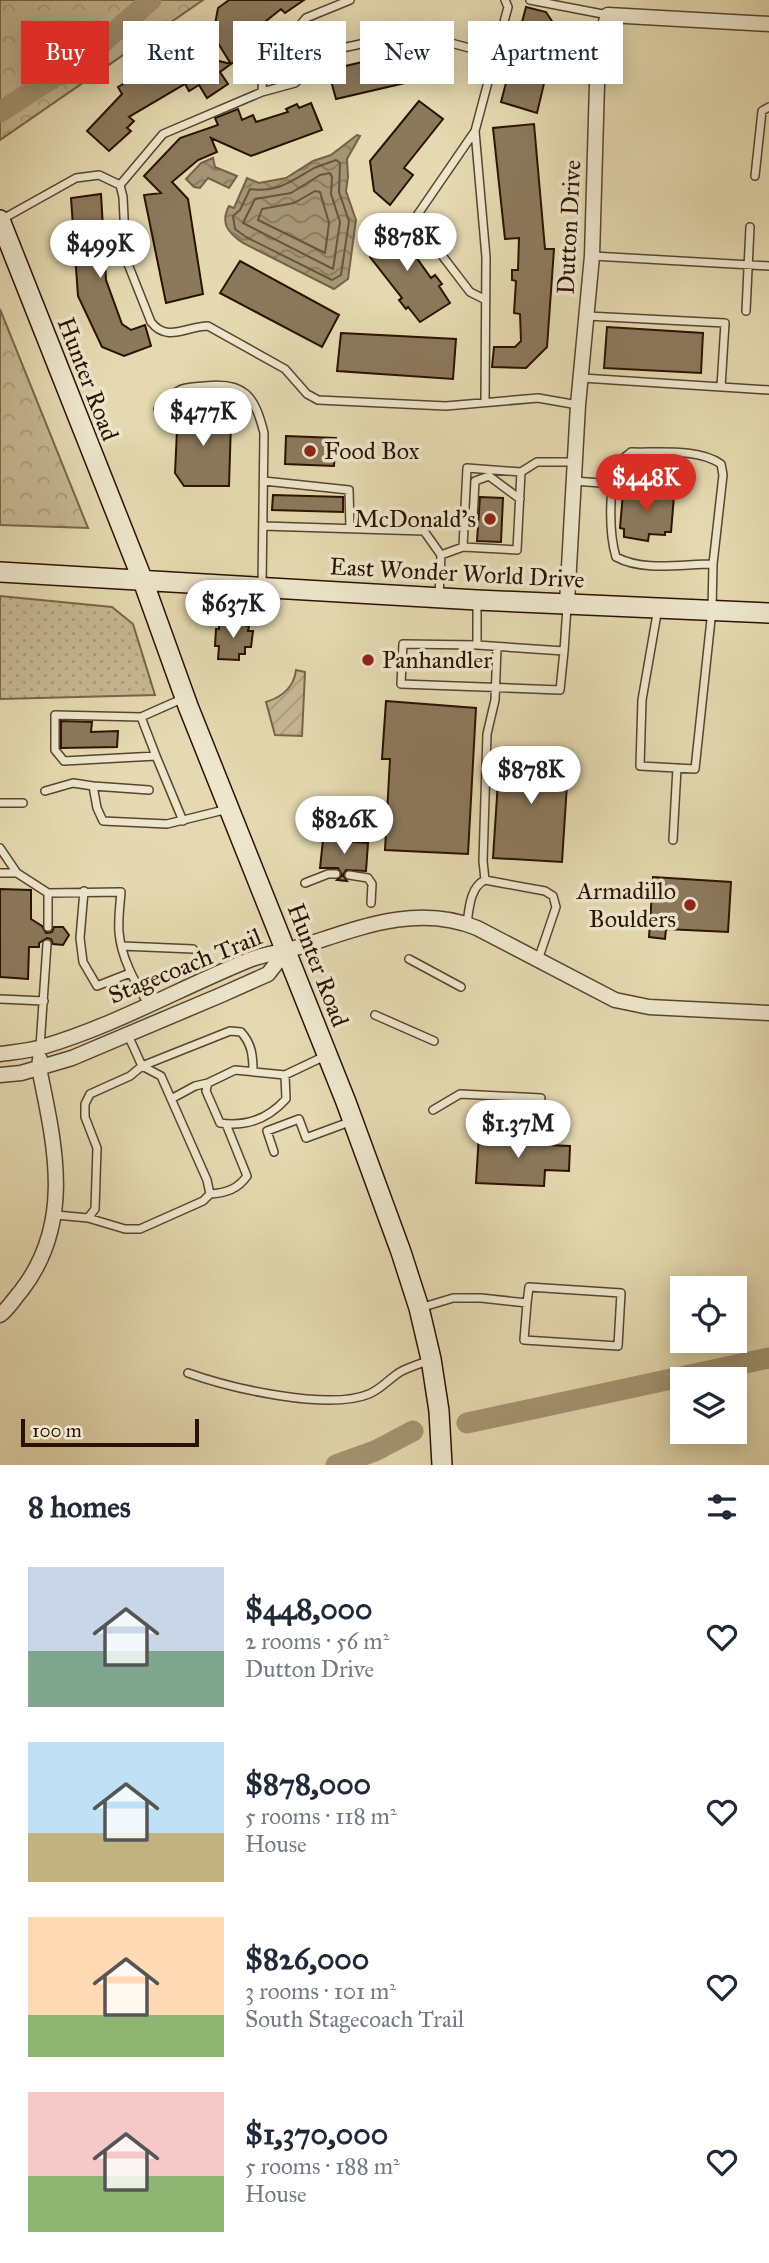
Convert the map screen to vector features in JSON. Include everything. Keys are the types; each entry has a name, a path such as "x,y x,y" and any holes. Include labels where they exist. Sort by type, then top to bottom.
{"main road":[{"name":"Hunter Road","path":"0,220 143,580 184,697 353,1120 401,1252 419,1308 431,1359 439,1411 442,1465"},
{"name":"East Wonder World Drive","path":"0,572 477,600 769,613"}],"street":[{"path":"608,15 769,24"},
{"name":"Dutton Drive","path":"567,603 578,405 592,256 598,50 608,15"},
{"path":"286,951 371,924 396,919 436,918 467,924 615,1000 631,1004 769,1013"},
{"name":"Stagecoach Trail","path":"0,1054 40,1047 78,1034 253,958 286,951"},
{"name":"Stagecoach Trail","path":"0,1075 39,1068 72,1058 128,1035 268,974 286,951"},
{"path":"0,1315 35,1273 55,1215 57,1169 39,1068 40,1047"}],"lane":[{"path":"262,92 263,70 306,19 350,0"},
{"path":"504,21 508,7 505,0"},
{"path":"530,0 608,15"},
{"path":"120,185 163,134 262,92 295,83 321,55 333,50 407,34 418,34 468,48"},
{"path":"485,401 486,257 475,131 487,84"},
{"path":"755,176 762,111 769,107"},
{"path":"475,131 418,214 421,228 470,292 484,299"},
{"path":"0,220 76,178 99,175 120,185"},
{"path":"120,185 126,259 151,322 163,333 172,334 196,326 208,326 285,369 307,394 318,400 446,406 538,398 578,405"},
{"path":"746,311 750,227"},
{"path":"592,256 769,266"},
{"path":"587,316 725,323 721,387"},
{"path":"582,379 769,390"},
{"path":"158,410 180,389 222,384 240,389 249,396 258,410 264,433 262,587"},
{"path":"658,608 642,700 640,766 695,769 712,610 713,564 723,475 721,464 712,458 690,455 631,452 619,461 611,510 611,539 616,557 629,564 644,566 713,564"},
{"path":"463,547 467,468 522,472 537,461 575,461"},
{"path":"441,555 463,547 517,550 522,472"},
{"path":"464,526 473,518 475,481 489,476 520,499"},
{"path":"264,481 349,490 351,528"},
{"path":"574,481 614,484"},
{"path":"262,526 424,531 441,555 439,596"},
{"path":"477,600 477,645"},
{"path":"564,651 477,645 403,644 401,684 560,690 564,651 567,603"},
{"path":"485,880 483,861 487,734 496,687 497,647"},
{"path":"156,756 64,761 55,750 55,715 141,717 184,697"},
{"path":"141,717 183,821"},
{"path":"673,839 677,768"},
{"path":"45,791 74,783 149,789"},
{"path":"93,786 97,808 103,821 167,824 228,809"},
{"path":"0,803 23,803"},
{"path":"0,848 17,873 48,893 121,892 119,933 122,946 130,973 148,1004"},
{"path":"0,873 17,873"},
{"path":"305,883 328,874 336,874"},
{"path":"349,875 368,878 372,884 371,903"},
{"path":"467,924 472,896 485,880 545,891 553,896 556,907 538,960"},
{"path":"84,891 80,938 83,962 97,986 130,973"},
{"path":"48,893 48,927"},
{"path":"40,1047 47,944"},
{"path":"122,946 193,949"},
{"path":"409,959 461,987"},
{"path":"0,999 44,1001"},
{"path":"375,1014 434,1041"},
{"path":"88,1218 95,1209 97,1148 85,1116 85,1104 90,1094 130,1076 142,1066 230,1031 241,1032 250,1041 253,1072"},
{"path":"128,1035 142,1066 161,1076 207,1180 210,1194"},
{"path":"171,1099 235,1070 285,1075 327,1056"},
{"path":"208,1083 206,1091 220,1123 236,1125 273,1114 286,1099 285,1075"},
{"path":"433,1110 460,1094 541,1098"},
{"path":"274,1152 267,1131 299,1119 306,1138 353,1120"},
{"path":"55,1215 88,1218 125,1229 141,1229 204,1201 210,1194 223,1193 241,1185 247,1176 226,1124"},
{"path":"529,1287 621,1293 618,1346 524,1340 527,1303 529,1287"},
{"path":"419,1308 453,1298 527,1303"},
{"path":"188,1373 220,1384 265,1394 344,1399 371,1393 400,1372 431,1359"}],"green space":[{"path":"0,0 203,0 173,21 123,21 123,55 109,65 109,21 21,21 21,84 81,84 0,140"},
{"path":"0,309 88,528 0,525"},
{"path":"0,596 112,607 133,624 155,695 0,699"},
{"path":"296,670 305,672 302,736 275,735 266,702 286,690 293,681"}],"water":[{"path":"357,135 360,136 347,159 346,191 356,220 348,279 334,289 243,243 233,235 227,227 226,212 229,206 234,208 247,178 259,183 286,178 313,161 331,155"},
{"path":"213,158 215,167 237,176 229,188 208,178 200,188 194,187 186,179 201,163"}],"building":[{"path":"229,0 304,0 285,13 281,9 266,21 233,21 231,64 219,45 219,21 216,21 218,8"},
{"path":"526,7 546,12 552,21 522,21"},
{"path":"219,61 231,64 220,72 228,84 207,98 199,85 189,91 185,84 219,84"},
{"path":"360,63 360,84 401,84 336,99 332,84 346,84 346,66"},
{"path":"123,84 185,84 129,117 134,121 127,128 131,131 109,151 87,131 122,94 118,87"},
{"path":"506,84 544,84 537,113 501,102"},
{"path":"419,101 443,119 404,168 413,175 390,205 374,191 370,161"},
{"path":"311,103 322,130 251,156 211,138 217,152 198,160 172,182 188,199 203,294 166,303 144,195 161,193 144,176 180,138 218,125 215,118 238,109 242,120 253,115 256,122 288,112 286,109 297,104 299,108"},
{"path":"534,124 545,249 554,249 547,347 526,368 492,367 494,347 515,347 521,341 520,314 514,313 516,281 512,280 512,270 518,270 519,238 505,239 493,128"},
{"path":"101,194 106,280 122,324 131,330 145,325 151,346 124,356 102,347 78,296 71,198"},
{"path":"389,219 431,278 435,275 442,284 439,286 450,303 420,322 399,300 402,298 370,257 375,230"},
{"path":"240,261 339,315 322,347 220,293"},
{"path":"607,327 703,333 701,373 604,368"},
{"path":"341,333 456,339 453,379 337,371"},
{"path":"178,409 223,411 231,422 229,486 184,486 175,473"},
{"name":"Food Box","path":"286,436 336,438 334,466 285,464"},
{"path":"631,488 650,489 650,495 674,496 671,532 665,532 665,535 649,534 648,541 624,537 624,529 620,528 623,493 631,494"},
{"path":"273,495 343,497 343,512 272,510"},
{"name":"McDonald's","path":"480,497 503,498 501,542 477,541"},
{"path":"224,620 243,621 243,625 249,626 248,631 253,631 251,647 245,647 245,654 239,654 239,660 218,659 219,646 215,646 216,629 219,629 219,624 223,625"},
{"path":"386,701 476,708 468,854 385,850 390,759 382,759"},
{"path":"61,721 92,722 91,732 118,731 117,747 61,748"},
{"path":"500,750 569,753 562,862 493,858"},
{"path":"323,840 368,843 366,871 346,870 343,875 347,881 337,880 342,875 338,868 320,868"},
{"name":"Armadillo Boulders","path":"653,877 731,882 728,932 666,929 665,939 649,937"},
{"path":"0,889 31,890 31,919 42,926 46,933 52,932 54,927 63,927 69,935 63,945 53,944 51,939 47,938 39,943 39,947 29,947 28,979 0,977"},
{"path":"479,1134 547,1137 547,1145 570,1146 569,1171 545,1170 544,1186 476,1183"}],"waterway":[{"path":"0,112 87,56 151,0"},
{"path":"467,1423 769,1358"},
{"path":"336,1465 375,1451 413,1431"}],"place":[{"name":"Food Box","path":"310,451"},
{"name":"McDonald's","path":"490,519"},
{"name":"Panhandler","path":"368,660"},
{"name":"Armadillo Boulders","path":"690,905"}]}
